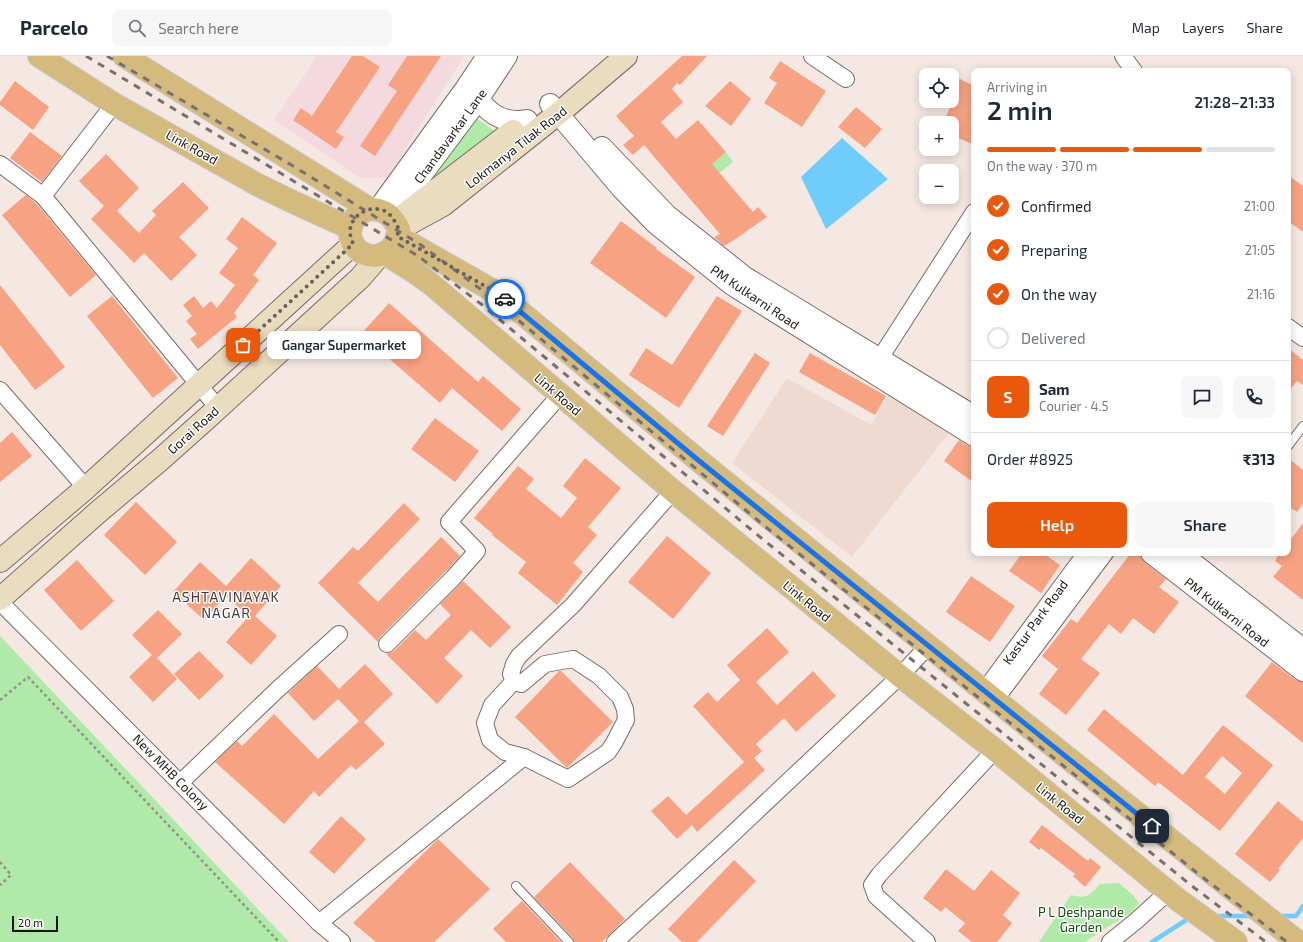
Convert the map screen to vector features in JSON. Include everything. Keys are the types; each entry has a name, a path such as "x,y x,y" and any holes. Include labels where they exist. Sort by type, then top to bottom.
{"main road":[{"name":"Link Road","path":"39,56 114,104 352,236"},
{"path":"124,56 388,220 499,294 698,460 1298,942"},
{"name":"Lokmanya Tilak Road","path":"388,220 444,205 557,106 607,56"},
{"name":"Lokmanya Tilak Road","path":"388,220 527,120 557,106 626,56"},
{"path":"364,211 388,220 395,243 390,249 382,254 371,256 358,250 352,236 353,221 358,215 364,211"},
{"path":"0,561 86,488 199,386 352,236"},
{"name":"Link Road","path":"382,254 416,273 431,284 673,491 900,676 995,750 1172,895 1236,942"},
{"name":"Gorai Road","path":"0,599 218,408 360,278 382,254"}],"street":[{"name":"Chandavarkar Lane","path":"473,92 486,56"},
{"name":"Chandavarkar Lane","path":"388,220 473,92 507,56"},
{"path":"812,56 846,79"},
{"path":"1124,56 1132,68"},
{"path":"473,92 495,116 517,122 527,120"},
{"path":"43,196 114,104"},
{"name":"PM Kulkarni Road","path":"557,106 667,215 745,276 971,434"},
{"path":"0,164 43,196 218,408"},
{"path":"875,366 971,217"},
{"path":"1291,329 1303,338"},
{"name":"PM Kulkarni Road","path":"875,366 971,414"},
{"path":"0,390 86,488"},
{"path":"387,644 453,578 477,551 449,522 560,395"},
{"path":"514,681 492,705 485,723 490,740 505,752 524,757 568,779 608,752 614,744 626,720 626,710 620,697 599,676 573,659 545,664 521,684 514,681 511,674 519,656 573,605 673,491"},
{"name":"Kastur Park Road","path":"990,696 1084,556"},
{"path":"990,696 1103,556"},
{"name":"PM Kulkarni Road","path":"1155,556 1303,671"},
{"name":"PM Kulkarni Road","path":"1184,556 1302,646"},
{"name":"New MHB Colony","path":"0,602 320,922 342,942"},
{"path":"180,782 277,690 339,634"},
{"path":"615,942 725,841 900,676 928,646"},
{"path":"927,942 876,896 872,885 879,875 995,750"},
{"path":"320,922 524,757"},
{"path":"1110,942 1172,895"}],"lane":[{"path":"1291,442 1303,426"},
{"path":"516,886 569,942"}],"path":[{"path":"0,700 28,677 279,942"},
{"path":"0,862 11,875 0,885"}],"shaded area":[{"path":"313,56 464,56 387,178 360,178 274,120 316,58"},
{"path":"787,378 871,425 889,394 949,433 852,557 732,463"}],"green space":[{"path":"476,118 496,132 423,191"},
{"path":"696,149 726,152 733,162 708,182"},
{"path":"0,636 289,942 0,942"},
{"name":"P L Deshpande Garden","path":"1119,883 1133,895 1139,903 1131,913 1085,942 1039,942 1071,895 1081,897 1087,896 1100,884"}],"water":[{"path":"842,138 888,179 826,229 801,177"}],"building":[{"path":"352,56 363,56 380,67 336,132 344,137 336,149 293,120 301,108 312,116"},
{"path":"407,56 441,56 375,156 360,146 397,91 388,85"},
{"path":"682,56 707,56 680,85 677,83 672,89 683,102 661,122 676,139 698,120 726,152 712,164 753,212 758,207 767,217 724,246 714,237 720,234 644,145 633,155 623,145 634,136 616,116"},
{"path":"780,61 826,91 802,127 764,103 777,83 769,78"},
{"path":"959,78 971,84 971,144 959,138 959,116 946,116 950,108 959,108"},
{"path":"15,81 49,107 33,130 0,105 0,102"},
{"path":"730,81 751,99 731,126 705,106"},
{"path":"856,107 882,129 865,148 838,127"},
{"path":"30,132 62,156 42,182 10,158"},
{"path":"106,154 139,188 117,211 139,233 156,215 152,211 183,182 209,208 179,237 197,255 171,281 144,253 134,263 91,219 104,206 79,181"},
{"path":"1291,177 1303,186 1303,232 1291,223"},
{"path":"26,195 36,203 96,275 70,297 2,215"},
{"path":"242,217 277,243 253,275 259,280 234,313 237,317 198,349 190,339 197,334 186,321 192,316 183,305 194,296 203,308 211,301 217,308 235,285 219,273 238,248 226,239"},
{"path":"621,221 657,248 656,249 695,277 666,318 590,263"},
{"path":"0,285 65,367 35,390 0,345"},
{"path":"112,296 178,378 153,398 87,316"},
{"path":"717,296 742,311 679,408 629,375 646,348 672,365"},
{"path":"389,303 478,382 483,376 521,409 502,431 452,388 440,403 361,334"},
{"path":"1291,350 1303,360 1303,385 1297,381 1291,388"},
{"path":"755,353 770,363 723,436 707,426"},
{"path":"810,353 886,396 875,415 799,372"},
{"path":"435,418 479,451 455,482 411,449"},
{"path":"12,432 32,456 0,482 0,443"},
{"path":"959,440 971,446 971,481 944,461"},
{"path":"585,458 621,488 588,527 597,535 573,563 583,572 557,605 518,573 526,562 492,535 493,534 474,518 518,466 534,479 526,489 561,518 577,498 563,486"},
{"path":"1291,460 1303,470 1303,504 1297,512 1291,508"},
{"path":"136,502 177,542 145,575 104,535"},
{"path":"404,503 420,519 358,583 378,602 441,537 460,556 380,637 378,642 318,583 353,547 358,551"},
{"path":"1303,523 1303,600 1273,577 1282,566 1275,561 1278,556 1291,556 1291,539"},
{"path":"667,536 711,573 673,619 628,582"},
{"path":"1020,556 1047,556 1060,565 1041,593 1009,571"},
{"path":"1129,556 1141,556 1144,562 1166,579 1159,587 1179,602 1154,634 1133,618 1121,634 1109,624 1081,659 1100,673 1066,715 1039,694 1058,669 1042,656 1071,619 1077,623"},
{"path":"251,558 281,586 255,616 277,636 251,665 226,642 249,616 226,596 204,620 173,592 200,562 226,586"},
{"path":"77,560 114,601 81,631 44,590"},
{"path":"971,576 1015,606 990,642 946,612"},
{"path":"463,581 511,627 490,648 471,630 444,658 463,676 437,704 386,654 394,651 415,630 426,640 451,615 440,604"},
{"path":"158,610 182,634 157,658 177,679 153,702 129,677 152,655 132,635"},
{"path":"767,628 789,652 756,682 777,705 813,671 836,696 796,732 784,718 756,744 762,751 754,758 765,770 697,832 692,825 677,839 651,811 668,796 686,815 744,762 693,706 708,692 717,702 740,680 727,665"},
{"path":"199,651 224,676 199,700 174,674"},
{"path":"1272,662 1296,680 1303,682 1303,743 1245,696"},
{"path":"365,664 393,694 364,722 385,744 356,770 351,765 319,797 314,791 284,824 215,762 237,741 242,746 274,714 318,759 359,721 338,699 314,721 288,693 317,666 339,689"},
{"path":"559,671 561,671 613,722 567,768 515,717"},
{"path":"1104,709 1183,775 1223,725 1273,765 1220,831 1158,782 1155,786 1087,730","holes":["1222,756 1242,773 1225,794 1205,777"]},
{"path":"1278,801 1303,822 1303,838 1278,869 1280,870 1270,882 1235,854"},
{"path":"341,816 366,839 334,874 309,852"},
{"path":"1042,825 1088,861 1090,858 1101,867 1085,887 1073,876 1075,874 1041,848 1039,850 1029,842"},
{"path":"438,839 490,889 434,942 376,942 353,923"},
{"path":"734,860 756,881 697,942 682,942 668,929"},
{"path":"570,862 625,919 602,942 574,942 573,938 534,897"},
{"path":"946,869 974,891 991,870 1020,893 1003,915 1012,923 997,942 972,942 958,931 965,923 945,907 941,912 923,898"},
{"path":"522,901 561,942 506,942 493,929"}],"waterway":[{"path":"1278,916 1296,916 1303,906"},
{"path":"1214,916 1253,916"},
{"path":"1152,942 1191,917"}],"railway":[{"path":"86,56 418,256 481,304 760,537 1192,886 1266,942"},
{"path":"107,56 293,166 421,245 487,294 767,528 1201,876 1287,942"}],"way so far":[{"path":"243,345 353,244 350,233 350,228 353,221 358,215 370,209 385,211 391,216 399,229 397,236 499,294 505,299"}],"place":[{"name":"Gangar Supermarket","path":"243,345"}],"district":[{"name":"ASHTAVINAYAK NAGAR","path":"226,604"}],"route":[{"path":"505,299 698,460 1152,826"}]}
